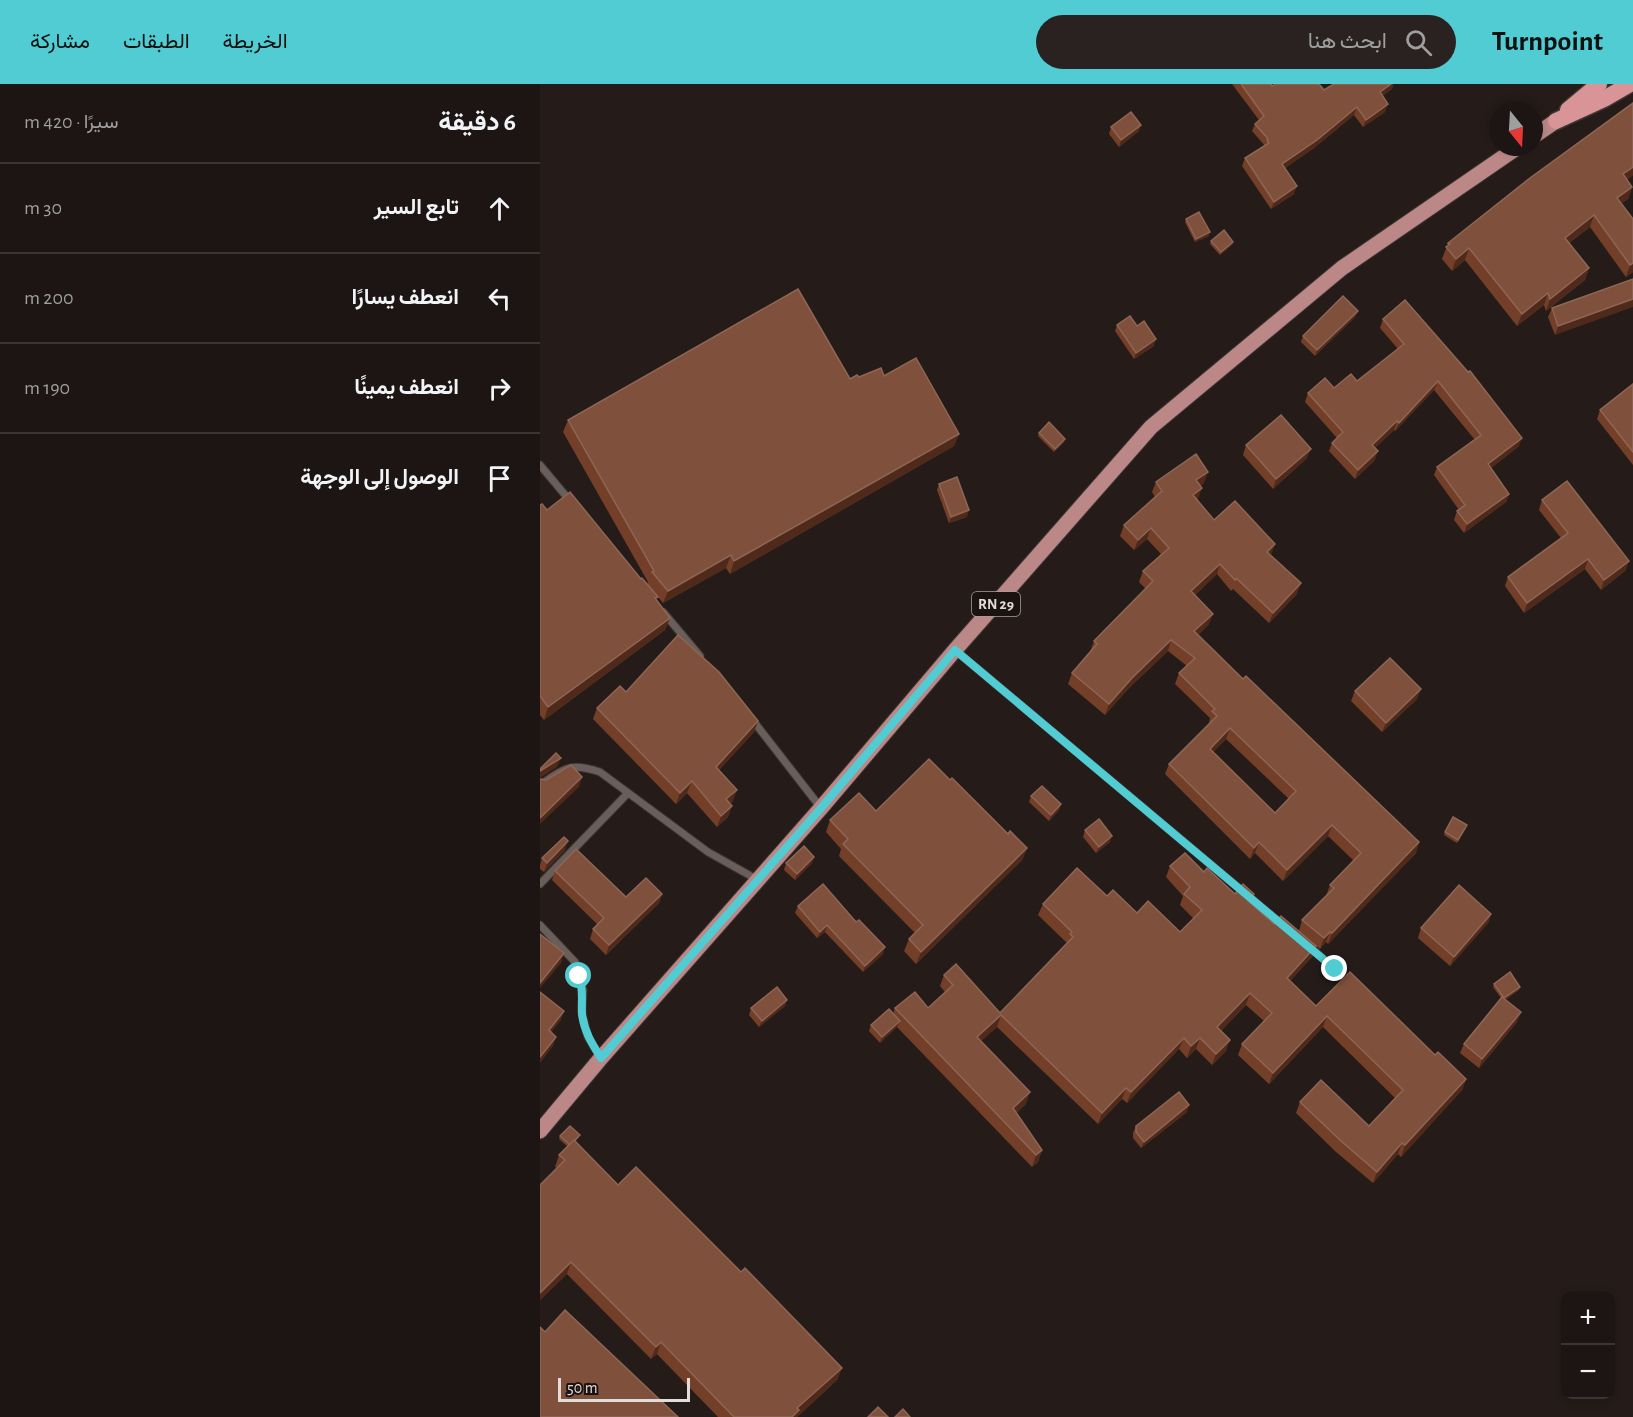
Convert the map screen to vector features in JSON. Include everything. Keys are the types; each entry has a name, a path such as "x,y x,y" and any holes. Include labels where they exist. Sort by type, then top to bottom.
{"highway":[{"path":"1556,121 1599,84"},
{"path":"1556,121 1630,84"}],"main road":[{"path":"1543,130 1556,121"},
{"name":"RN 29","path":"540,1131 955,650 1151,427 1342,268 1505,156"}],"lane":[{"path":"540,465 578,510"},
{"path":"659,606 703,659"},
{"path":"955,650 1290,931"},
{"path":"746,712 821,808"},
{"path":"540,785 565,769 582,766 600,772 708,852 758,880"},
{"path":"540,884 628,793"},
{"path":"540,925 575,962 583,990 582,1014 588,1037 601,1058"},
{"path":"1299,938 1335,969"}],"building":[{"path":"1241,84 1271,84 1272,86 1275,84 1319,84 1324,90 1334,84 1391,84 1380,92 1388,104 1366,120 1357,107 1317,140 1282,164 1297,186 1274,202 1245,158 1269,143 1255,124 1264,116"},
{"path":"1633,103 1633,167 1623,174 1632,187 1617,198 1633,219 1633,263 1630,265 1594,215 1565,238 1589,268 1550,299 1548,293 1522,314 1469,248 1456,259 1446,247 1450,244 1448,243 1530,178"},
{"path":"1131,112 1141,125 1121,140 1111,127"},
{"path":"1199,212 1210,232 1196,239 1186,219"},
{"path":"1224,230 1233,242 1221,252 1211,241"},
{"path":"1633,279 1633,299 1558,326 1552,308"},
{"path":"798,289 850,379 881,368 884,376 916,358 959,434 734,561 731,555 668,591 652,572 654,571 568,420"},
{"path":"1343,296 1358,311 1317,350 1303,336"},
{"path":"1405,300 1468,372 1470,371 1522,438 1488,464 1509,494 1467,524 1457,511 1465,505 1437,467 1481,435 1438,381 1399,423 1397,421 1372,445 1378,451 1358,470 1332,443 1343,432 1308,393 1325,378 1334,388 1351,374 1357,381 1404,344 1383,319"},
{"path":"1130,316 1137,326 1144,321 1156,339 1136,353 1117,325"},
{"path":"1633,384 1633,452 1600,410"},
{"path":"1281,415 1311,449 1276,479 1246,445"},
{"path":"1049,422 1065,439 1055,449 1039,433"},
{"path":"1196,454 1208,472 1196,480 1202,488 1193,495 1214,520 1235,501 1275,544 1267,552 1301,583 1273,613 1220,564 1191,591 1213,614 1194,631 1243,679 1246,676 1419,842 1332,933 1330,932 1324,938 1302,920 1334,888 1330,885 1361,853 1332,825 1287,870 1259,842 1254,848 1169,764 1217,716 1212,711 1215,709 1179,673 1195,658 1171,640 1109,704 1072,673 1097,644 1094,641 1153,581 1143,571 1169,548 1151,528 1138,540 1124,525 1162,491 1156,482","holes":["1230,728 1296,791 1275,813 1210,749"]},
{"path":"957,477 969,510 951,517 939,484"},
{"path":"1567,481 1629,561 1604,580 1588,559 1527,603 1508,577 1568,533 1542,500"},
{"path":"570,492 658,597 655,598 670,618 548,707 540,696 540,505 542,504 547,510"},
{"path":"678,635 719,672 758,721 716,767 737,790 726,799 732,806 721,816 692,781 680,793 597,708 620,686 626,692"},
{"path":"1390,658 1421,689 1386,723 1355,691"},
{"path":"556,753 561,758 540,771 540,769"},
{"path":"929,759 950,780 952,778 1008,834 1010,831 1027,848 921,952 909,939 923,925 843,844 848,839 830,820 859,793 876,811"},
{"path":"571,765 582,777 540,818 540,779 546,780"},
{"path":"1042,786 1061,804 1051,815 1031,796"},
{"path":"1453,817 1467,825 1458,840 1445,832"},
{"path":"1099,819 1112,836 1099,847 1085,830"},
{"path":"564,837 568,841 547,863 542,858"},
{"path":"804,846 814,857 797,874 786,863"},
{"path":"576,849 626,897 646,878 662,894 609,945 593,929 604,918 555,871"},
{"path":"1185,853 1204,872 1207,868 1235,894 1243,884 1254,894 1248,901 1274,924 1281,916 1316,946 1287,978 1316,1006 1350,972 1435,1055 1438,1052 1466,1079 1405,1145 1402,1143 1377,1172 1300,1102 1321,1080 1369,1126 1403,1090 1327,1016 1273,1073 1242,1044 1272,1013 1250,993 1217,1027 1230,1040 1216,1054 1200,1038 1191,1046 1184,1038 1131,1092 1126,1088 1102,1113 1001,1015 977,1037 1030,1092 1013,1108 1042,1150 1036,1155 895,1008 915,992 928,1008 953,985 944,975 956,964 1000,1013 1073,937 1070,934 1072,932 1043,904 1077,868 1107,896 1113,890 1137,913 1148,901 1180,932 1202,910 1184,894 1190,887 1170,866"},
{"path":"823,884 856,922 859,920 885,947 865,966 827,925 820,932 798,906"},
{"path":"1459,885 1491,914 1454,957 1421,928"},
{"path":"540,934 564,953 540,983"},
{"path":"1510,972 1520,987 1504,998 1494,984"},
{"path":"777,987 787,1000 762,1021 751,1008"},
{"path":"540,992 564,1011 549,1030 556,1037 540,1057"},
{"path":"1502,997 1521,1012 1482,1059 1464,1044"},
{"path":"889,1009 900,1021 882,1037 871,1025"},
{"path":"1179,1092 1189,1105 1144,1142 1136,1132 1136,1126"},
{"path":"570,1126 580,1135 570,1145 560,1136"},
{"path":"574,1140 618,1185 636,1167 741,1272 745,1268 842,1368 797,1408 799,1410 792,1417 734,1417 661,1342 656,1347 571,1262 540,1293 540,1185 565,1160 559,1155"},
{"path":"565,1310 678,1417 540,1417 540,1327 545,1332"},
{"path":"878,1407 888,1417 868,1417"},
{"path":"903,1409 910,1417 895,1417"}],"route":[{"path":"579,976 583,990 582,1014 588,1037 601,1058 821,808 955,650 1335,969"}]}
